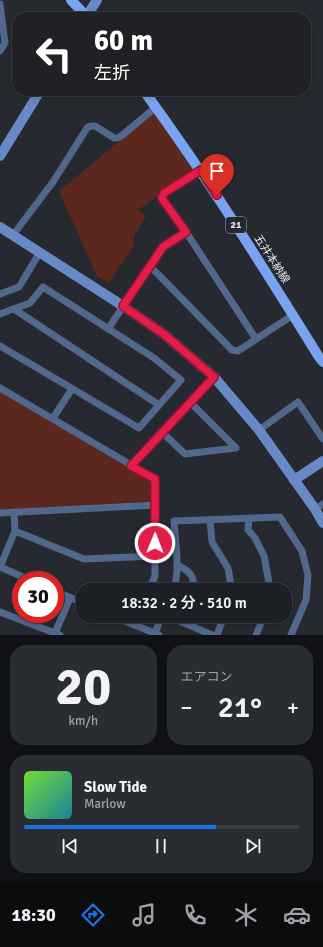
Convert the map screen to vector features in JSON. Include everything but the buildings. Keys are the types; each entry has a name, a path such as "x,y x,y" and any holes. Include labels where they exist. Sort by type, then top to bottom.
{"main road":[{"path":"71,0 82,12"},
{"name":"五井本納線","path":"148,96 201,170 323,362"}],"street":[{"path":"90,12 97,0"},
{"path":"0,4 5,43 0,51"},
{"path":"0,156 37,96"},
{"path":"13,235 53,182 87,128 95,126 114,138 117,138 156,108"},
{"path":"201,170 164,193 162,197 256,339"},
{"path":"0,227 123,306 165,335 214,377 259,430 294,480 319,506 323,523"},
{"path":"108,329 163,247 186,232"},
{"path":"0,294 19,287 40,252"},
{"path":"150,266 232,350 238,351 293,315"},
{"path":"0,314 30,303 43,287 154,358 181,380 139,428 0,346"},
{"path":"14,309 159,405"},
{"path":"131,466 214,377"},
{"path":"0,388 155,479 156,576 153,583"},
{"path":"53,418 72,389"},
{"path":"162,432 185,454 236,448 190,402"},
{"path":"259,430 298,402 323,438"},
{"path":"294,480 323,461"},
{"path":"0,513 156,505"},
{"path":"12,572 0,567 15,531 14,512"},
{"path":"176,583 177,565 174,521 280,517 302,551 308,575 306,600 291,635"},
{"path":"249,518 248,530 255,538 264,556 269,583"},
{"path":"210,520 212,542 228,568 231,583"},
{"path":"15,531 84,559 155,556"},
{"path":"177,565 187,569 194,580 194,583"},
{"path":"64,595 76,600"},
{"path":"0,612 57,634 70,598"},
{"path":"129,623 157,634 160,623"},
{"path":"190,623 212,635"},
{"path":"217,635 221,623"},
{"path":"256,635 261,623"}],"shaded area":[{"path":"154,111 195,167 193,171 138,210 146,216 134,236 134,245 109,283 97,276 59,191"},
{"path":"0,389 156,479 155,501 0,510"}],"route":[{"path":"155,543 155,479 131,466 214,377 165,335 123,306 163,247 186,232 163,200 162,197 164,193 201,170 217,195"}]}
